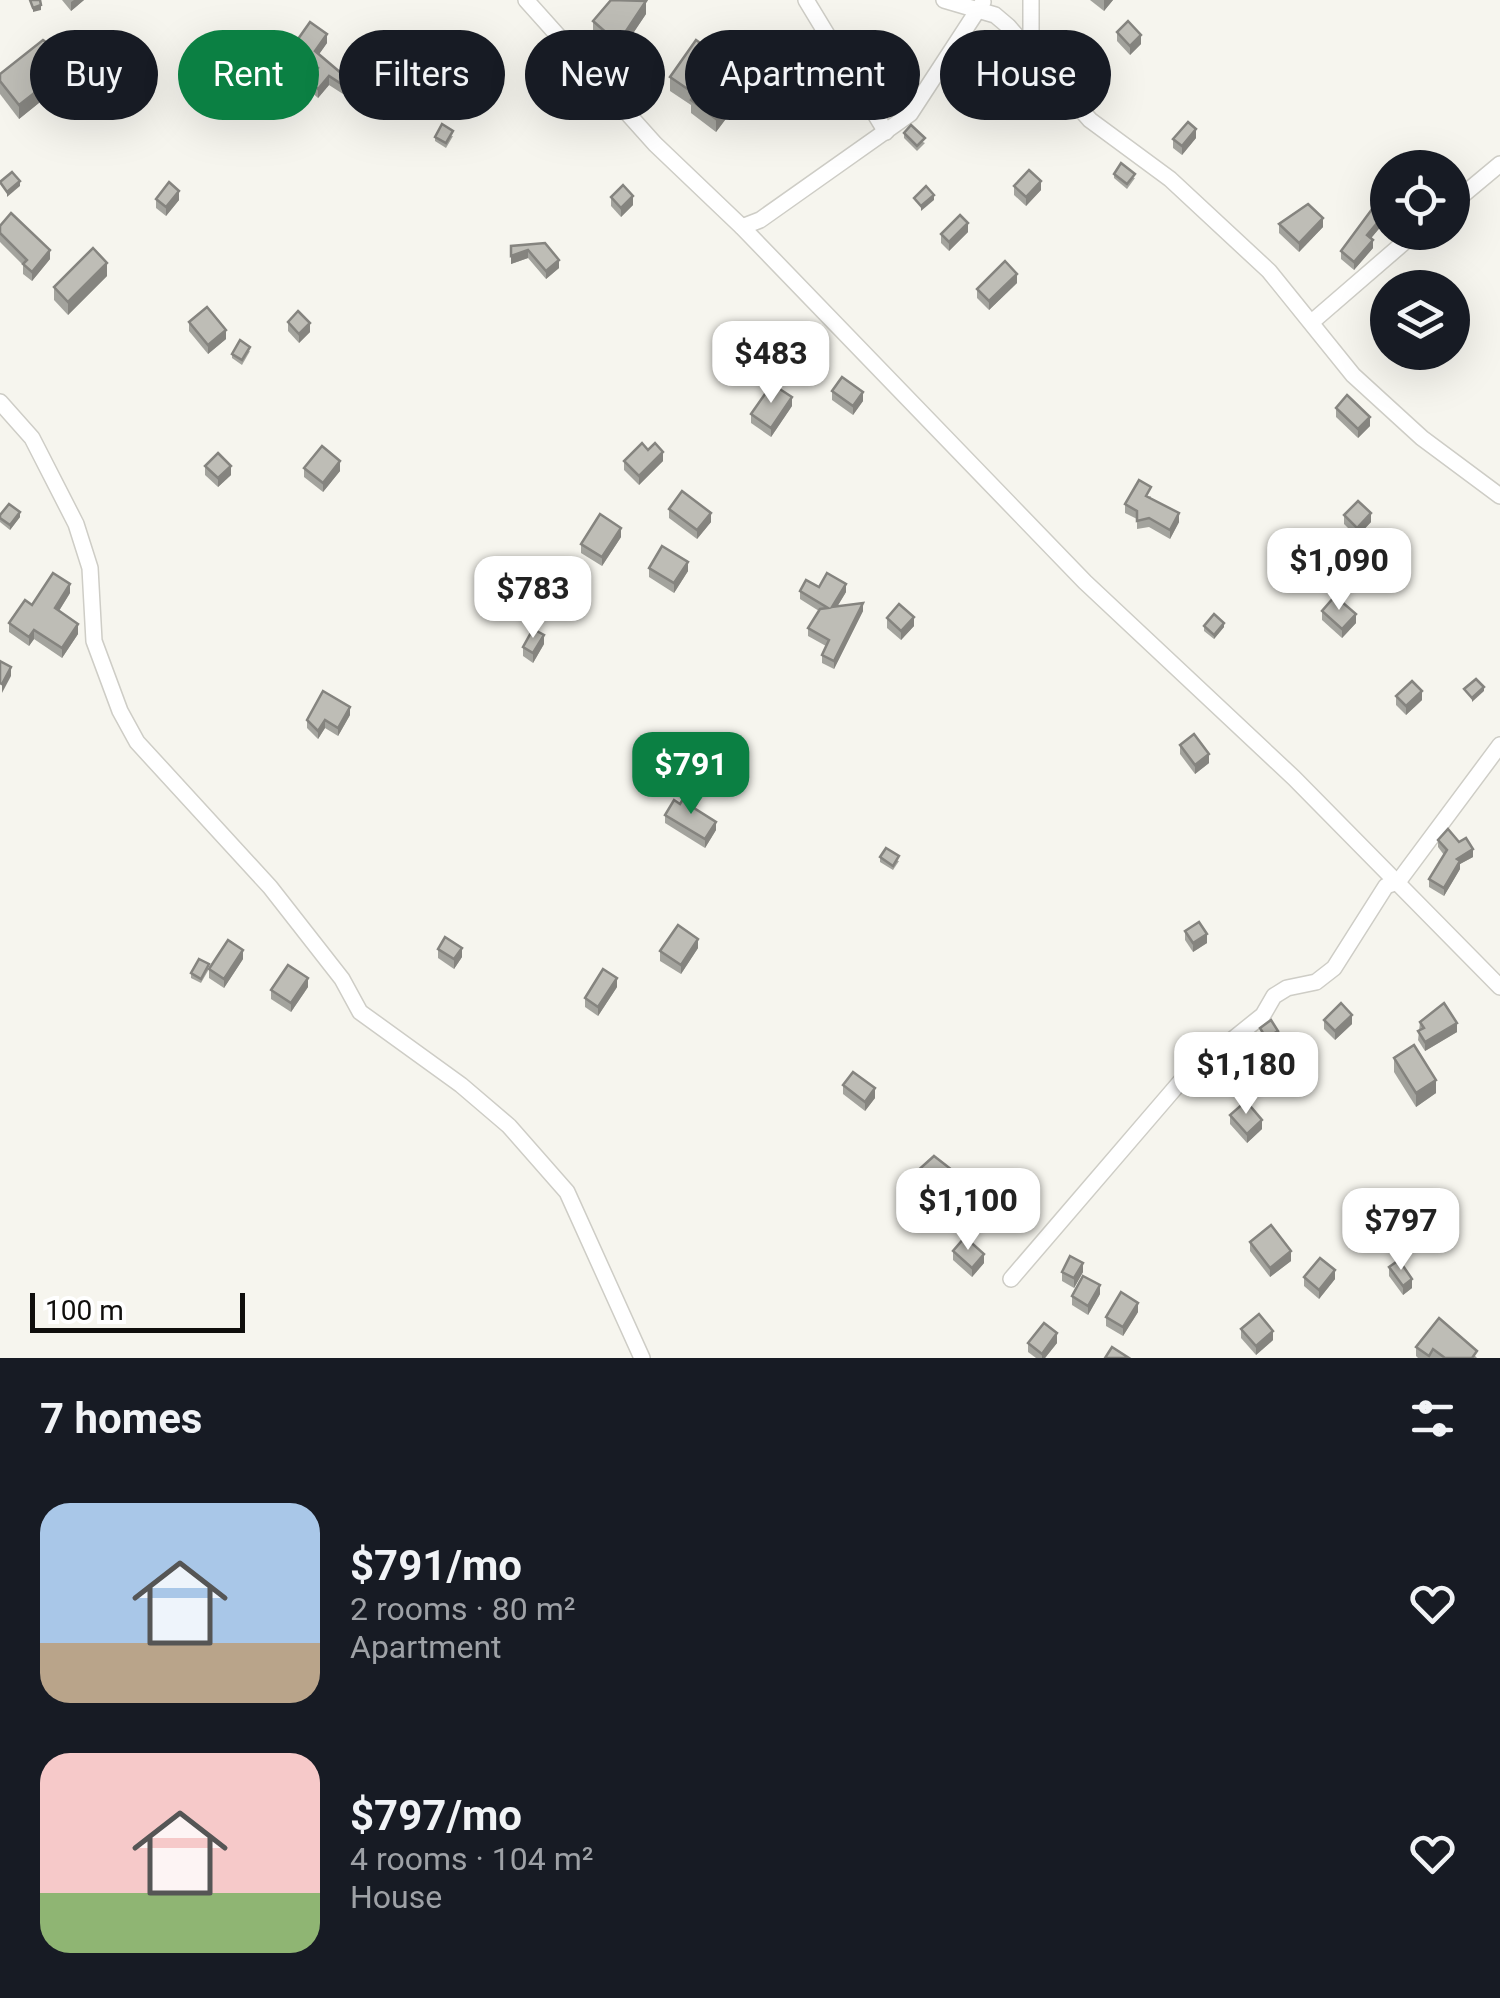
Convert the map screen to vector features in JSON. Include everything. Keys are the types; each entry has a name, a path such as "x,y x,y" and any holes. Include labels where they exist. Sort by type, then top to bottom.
{"street":[{"path":"526,0 655,144 742,226 1085,582 1242,727 1500,986"},
{"path":"806,0 886,132"},
{"path":"944,0 982,4 1011,30"},
{"path":"1031,0 1032,30"},
{"path":"742,226 760,220 910,114 982,4"},
{"path":"1091,120 1120,146 1170,178 1269,272 1313,321 1332,350 1380,401 1500,496"},
{"path":"1470,189 1500,164"},
{"path":"1313,321 1395,250"},
{"path":"0,402 32,438 76,524 90,568 94,642 120,711 137,742 270,888 342,979 360,1012 510,1126 567,1192 642,1358"},
{"path":"1011,1279 1180,1081 1264,1015 1274,996 1287,988 1316,982 1334,968 1386,886 1398,882 1500,745"}],"building":[{"path":"611,0 646,1 627,30 603,30 593,21"},
{"path":"1128,21 1141,35 1130,46 1117,32"},
{"path":"310,22 327,34 319,45 319,30 304,30"},
{"path":"30,50 30,96 19,105 0,81 0,74"},
{"path":"319,54 339,71 339,82 329,76 319,88"},
{"path":"685,56 685,87 670,77"},
{"path":"1188,122 1196,129 1182,146 1173,139"},
{"path":"442,124 453,131 446,143 435,137"},
{"path":"911,125 925,138 917,146 904,133"},
{"path":"1121,163 1135,174 1127,184 1114,174"},
{"path":"1029,170 1041,181 1026,197 1014,186"},
{"path":"12,172 20,181 7,192 0,182"},
{"path":"169,182 179,191 166,207 156,199"},
{"path":"623,185 633,196 621,208 611,197"},
{"path":"926,186 934,195 921,206 914,198"},
{"path":"1308,204 1323,218 1299,243 1279,224"},
{"path":"1370,212 1370,243 1354,262 1341,251"},
{"path":"11,213 50,250 32,272 23,264 27,260 0,233 0,226"},
{"path":"960,215 968,223 949,242 941,234"},
{"path":"545,243 559,260 546,271 528,250 511,256 511,246"},
{"path":"93,248 107,263 68,302 54,287"},
{"path":"1005,261 1017,274 989,301 977,289"},
{"path":"207,307 226,330 208,345 189,322"},
{"path":"298,311 310,323 299,334 288,322"},
{"path":"240,340 250,347 242,360 232,354"},
{"path":"842,377 863,392 853,406 832,391"},
{"path":"772,384 792,397 771,428 751,414"},
{"path":"1347,395 1370,417 1358,429 1336,408"},
{"path":"642,443 648,450 655,443 663,452 639,476 624,461"},
{"path":"322,446 340,461 323,483 304,468"},
{"path":"218,453 231,466 218,478 205,466"},
{"path":"1139,480 1151,487 1146,496 1179,513 1170,530 1149,518 1137,521 1137,511 1125,504"},
{"path":"682,491 711,513 697,530 669,509"},
{"path":"1358,501 1371,513 1357,528 1344,515"},
{"path":"9,504 20,512 10,525 0,518"},
{"path":"600,514 621,528 602,557 581,544"},
{"path":"662,546 688,562 674,583 649,568"},
{"path":"53,573 70,584 55,608 78,624 62,648 34,630 29,637 9,623 25,600 32,605"},
{"path":"827,573 846,584 832,607 863,603 834,661 822,655 829,640 808,628 820,609 828,608 800,591 806,580 819,587"},
{"path":"1335,596 1356,614 1342,629 1322,611"},
{"path":"899,604 914,617 901,631 887,618"},
{"path":"1214,614 1224,623 1214,635 1204,626"},
{"path":"533,629 544,635 533,653 523,647"},
{"path":"0,661 11,667 2,684 0,683"},
{"path":"1476,679 1484,687 1472,698 1464,689"},
{"path":"1412,681 1422,691 1406,706 1396,696"},
{"path":"323,691 350,707 338,728 325,720 318,731 307,720"},
{"path":"1194,734 1209,754 1195,765 1180,745"},
{"path":"685,796 697,803 694,808 716,822 705,839 665,815 674,800 680,804"},
{"path":"1448,829 1459,842 1466,838 1473,849 1457,859 1460,861 1444,888 1429,879 1447,850 1438,840"},
{"path":"886,848 899,856 893,866 880,857"},
{"path":"1199,922 1207,934 1193,943 1185,931"},
{"path":"678,925 698,939 681,965 660,951"},
{"path":"445,937 462,948 454,959 438,949"},
{"path":"228,940 243,950 224,979 209,969"},
{"path":"199,959 209,964 201,979 191,973"},
{"path":"288,965 308,978 291,1003 271,990"},
{"path":"603,969 617,978 598,1007 585,998"},
{"path":"1341,1003 1352,1015 1335,1031 1324,1020"},
{"path":"1444,1003 1457,1023 1425,1042 1418,1031 1424,1028 1420,1022"},
{"path":"1271,1020 1278,1031 1266,1038 1260,1028"},
{"path":"1414,1045 1436,1080 1416,1093 1394,1058"},
{"path":"853,1072 875,1088 865,1102 843,1085"},
{"path":"1246,1101 1262,1120 1247,1134 1230,1115"},
{"path":"934,1156 961,1177 952,1192 933,1180 927,1186 915,1173"},
{"path":"1271,1225 1291,1251 1270,1268 1250,1242"},
{"path":"965,1237 984,1254 972,1268 953,1251"},
{"path":"1070,1256 1083,1263 1074,1278 1062,1272"},
{"path":"1320,1258 1335,1270 1319,1290 1304,1277"},
{"path":"1399,1260 1412,1279 1403,1286 1389,1267"},
{"path":"1083,1276 1100,1285 1088,1306 1072,1296"},
{"path":"1121,1292 1138,1303 1123,1327 1106,1317"},
{"path":"1259,1314 1273,1331 1256,1346 1241,1329"},
{"path":"1439,1318 1477,1351 1472,1358 1445,1358 1433,1349 1429,1356 1416,1347"},
{"path":"1044,1323 1057,1333 1042,1354 1028,1343"},
{"path":"1112,1347 1129,1358 1105,1358"}]}
